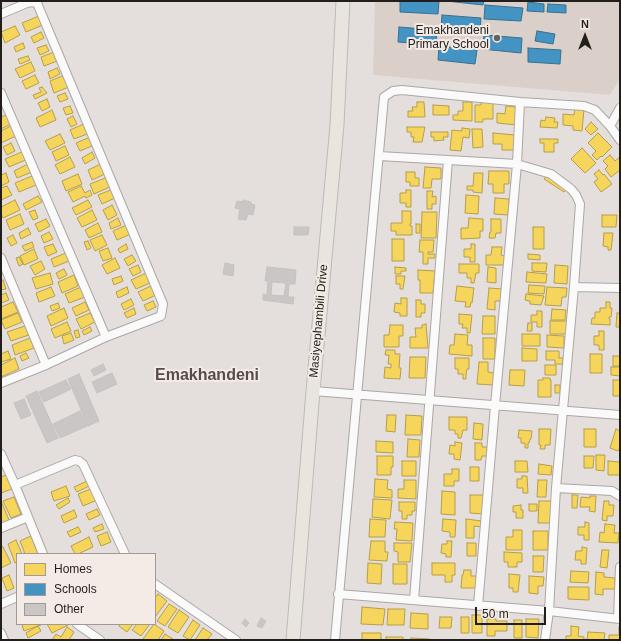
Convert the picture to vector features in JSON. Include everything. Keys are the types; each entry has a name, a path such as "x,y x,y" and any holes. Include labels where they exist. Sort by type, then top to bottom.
{"main road":[{"name":"Masiyephambili Drive","path":"293,640 313,391 337,125 343,1"}],"street":[{"path":"1,14 27,3 37,3 163,301 163,308 160,316 1,383"},
{"path":"335,640 384,97 393,91 402,90 590,108 595,110 610,126 620,140"},
{"path":"1,93 106,338"},
{"path":"478,606 518,164 520,102"},
{"path":"610,126 620,108"},
{"path":"379,156 518,164 551,174 571,189 576,195 580,204 556,488 549,611 545,640"},
{"path":"414,600 448,160"},
{"path":"1,258 46,365"},
{"path":"574,287 620,288"},
{"path":"313,391 358,396 620,415"},
{"path":"1,454 43,553"},
{"path":"15,485 75,460 81,462 124,553"},
{"path":"556,488 612,491 620,496"},
{"path":"1,528 28,516"},
{"path":"338,594 619,618 620,567"},
{"path":"156,585 236,640"},
{"path":"1,604 16,597"},
{"path":"78,625 100,640"},
{"path":"1,633 4,640"}],"shaded area":[{"name":"Emakhandeni Primary School","path":"375,1 620,1 620,79 610,95 373,75"}],"building: Homes":[{"path":"39,16 43,25 26,32 22,23"},
{"path":"15,26 20,35 5,43 1,32"},
{"path":"41,32 44,38 34,43 31,37"},
{"path":"23,43 25,48 16,52 14,47"},
{"path":"46,45 49,51 40,55 37,48"},
{"path":"57,51 60,60 44,66 41,57"},
{"path":"28,56 30,60 20,64 18,59"},
{"path":"31,62 35,71 20,78 15,69"},
{"path":"57,68 60,74 50,79 48,72"},
{"path":"35,75 39,83 26,89 22,81"},
{"path":"65,75 69,87 54,93 50,81"},
{"path":"42,87 47,93 35,99 33,95 41,92 39,88"},
{"path":"65,93 68,99 60,102 57,96"},
{"path":"47,99 50,107 42,111 38,103"},
{"path":"417,102 424,102 425,117 408,117 408,111 413,111 412,107 417,107"},
{"path":"463,102 472,102 472,121 453,120 453,115 458,115 458,111 463,111"},
{"path":"481,102 493,102 493,119 483,119 483,122 475,122 475,105 481,105"},
{"path":"433,105 449,106 449,115 433,115"},
{"path":"70,106 73,113 66,115 63,108"},
{"path":"506,106 517,107 517,125 497,123 497,113 505,114"},
{"path":"575,109 584,109 582,131 573,130 573,126 563,125 563,114 574,115"},
{"path":"52,110 56,120 40,127 36,118"},
{"path":"8,114 13,123 1,129 1,117"},
{"path":"73,116 77,124 71,127 67,119"},
{"path":"546,117 555,118 554,122 558,122 557,128 540,127 541,120 545,121"},
{"path":"591,122 598,129 591,135 585,129"},
{"path":"86,123 90,133 74,139 70,130"},
{"path":"13,125 18,135 1,143 1,131"},
{"path":"407,127 425,127 422,142 413,142 414,137 411,137 411,132 407,132"},
{"path":"462,128 470,129 469,138 463,137 461,151 450,150 452,130 462,131"},
{"path":"472,129 482,129 483,147 473,148"},
{"path":"431,132 448,132 448,137 443,137 444,140 434,141 434,137 431,137"},
{"path":"493,133 515,135 515,150 502,150 502,144 493,144"},
{"path":"598,133 612,147 597,160 592,155 596,151 588,143"},
{"path":"60,134 65,143 50,150 45,141"},
{"path":"90,137 94,145 80,151 76,143"},
{"path":"540,139 558,139 558,143 554,143 554,152 544,152 544,143 540,143"},
{"path":"11,143 15,151 7,155 3,147"},
{"path":"65,146 69,155 56,161 52,152"},
{"path":"582,148 596,163 585,173 571,159"},
{"path":"24,151 28,159 9,167 5,159"},
{"path":"92,152 95,158 85,164 82,158"},
{"path":"610,155 615,161 620,157 620,170 611,177 605,169 608,166 603,161"},
{"path":"70,157 75,167 60,174 55,165"},
{"path":"103,163 107,173 92,180 88,170"},
{"path":"28,164 32,172 17,178 14,171"},
{"path":"425,167 441,168 441,179 432,179 431,188 423,188"},
{"path":"599,170 612,184 601,192 594,182 598,179 594,174"},
{"path":"489,171 509,171 509,184 504,184 504,193 493,193 493,184 488,184"},
{"path":"406,172 415,172 415,178 419,178 419,186 410,186 410,182 406,182"},
{"path":"6,173 9,182 1,186 1,175"},
{"path":"474,173 483,173 482,193 467,190 467,186 473,186"},
{"path":"78,174 82,184 66,191 62,181"},
{"path":"547,175 567,188 564,192 544,179"},
{"path":"32,176 36,185 19,192 15,183"},
{"path":"108,177 112,186 94,194 90,184"},
{"path":"7,186 12,195 1,200 1,188"},
{"path":"81,186 85,193 90,190 92,195 86,198 85,196 73,202 68,192"},
{"path":"113,189 117,197 102,204 98,195"},
{"path":"406,190 411,190 411,207 406,207 406,203 400,203 400,193 406,193"},
{"path":"427,191 433,191 432,197 436,196 436,204 432,204 432,209 427,209"},
{"path":"466,195 479,196 478,214 465,213"},
{"path":"38,196 42,202 26,210 23,204"},
{"path":"495,198 509,199 508,215 494,214"},
{"path":"15,200 20,210 3,218 1,214 1,207"},
{"path":"88,200 92,207 76,215 72,208"},
{"path":"112,205 117,215 108,220 103,210"},
{"path":"35,210 38,218 33,220 29,212"},
{"path":"92,210 97,220 82,227 77,218"},
{"path":"402,211 411,211 410,226 412,226 412,235 396,235 396,231 391,231 391,223 402,223"},
{"path":"422,212 437,212 436,238 421,238"},
{"path":"20,214 24,224 10,230 6,220"},
{"path":"602,215 617,215 616,227 602,227"},
{"path":"118,218 121,225 111,229 109,223"},
{"path":"469,218 483,219 483,231 480,231 480,238 461,239 461,228 468,228"},
{"path":"46,219 50,226 39,232 35,224"},
{"path":"491,219 501,219 501,233 496,233 495,238 489,238 491,232"},
{"path":"98,223 102,232 89,238 85,230"},
{"path":"129,224 133,233 117,240 113,231"},
{"path":"416,224 420,224 420,233 416,233"},
{"path":"533,227 544,227 544,249 533,249"},
{"path":"28,228 31,234 21,239 19,233"},
{"path":"49,232 53,239 44,243 41,236"},
{"path":"604,233 613,233 611,250 608,250 608,247 603,246"},
{"path":"13,235 17,243 11,246 7,238"},
{"path":"102,235 107,245 95,251 90,240"},
{"path":"392,239 404,239 404,261 392,261"},
{"path":"420,240 434,240 433,252 428,252 428,254 435,254 435,258 428,258 428,264 423,264 423,252 419,252"},
{"path":"88,241 91,248 87,250 84,242"},
{"path":"32,242 34,247 25,251 22,246"},
{"path":"53,244 57,252 48,256 44,247"},
{"path":"126,244 128,249 120,253 118,249"},
{"path":"471,244 475,244 475,262 470,262 470,257 464,257 464,249 471,249"},
{"path":"492,247 502,247 501,255 505,256 504,265 486,265 486,255 491,255"},
{"path":"108,248 112,258 103,261 99,251"},
{"path":"34,249 38,259 24,265 20,256"},
{"path":"66,253 69,261 54,267 51,259"},
{"path":"528,254 540,255 540,260 528,259"},
{"path":"132,255 136,261 128,266 124,259"},
{"path":"19,257 23,264 19,266 16,258"},
{"path":"115,258 120,268 107,274 102,265"},
{"path":"41,261 45,269 35,275 30,266"},
{"path":"532,263 547,263 546,272 532,271"},
{"path":"459,264 479,264 479,273 476,273 474,283 471,283 471,278 467,278 467,273 459,273"},
{"path":"138,265 141,272 133,276 129,269"},
{"path":"555,265 568,266 567,284 554,283"},
{"path":"395,267 406,268 406,271 401,271 401,274 395,274"},
{"path":"488,267 496,268 496,283 487,282"},
{"path":"64,269 67,275 59,279 56,273"},
{"path":"418,270 435,271 433,293 420,293"},
{"path":"527,272 547,274 546,283 526,282"},
{"path":"50,273 53,284 36,289 32,278"},
{"path":"146,273 150,283 136,289 131,280"},
{"path":"74,275 78,286 62,293 58,282"},
{"path":"121,276 123,281 114,285 112,279"},
{"path":"396,276 405,276 403,289 400,289 400,284 396,284"},
{"path":"3,280 6,289 1,290 1,281"},
{"path":"153,285 158,294 143,301 138,292"},
{"path":"529,285 545,286 544,294 528,293"},
{"path":"457,286 474,288 470,307 465,307 466,302 455,301"},
{"path":"51,287 55,296 39,302 36,293"},
{"path":"81,287 85,297 69,303 65,294"},
{"path":"127,287 129,293 118,298 116,292"},
{"path":"547,287 567,288 566,297 562,297 561,306 545,305"},
{"path":"489,288 502,289 501,301 495,301 495,310 487,309"},
{"path":"6,293 9,300 1,303 1,295"},
{"path":"526,294 544,296 541,305 530,304 530,301 525,300"},
{"path":"401,298 407,298 407,316 400,316 400,313 394,312 395,303 401,304"},
{"path":"131,299 134,305 124,310 121,304"},
{"path":"416,300 421,300 421,304 425,304 425,313 421,313 421,317 416,317"},
{"path":"153,301 156,307 147,311 144,305"},
{"path":"13,302 18,312 1,319 1,307"},
{"path":"85,302 89,310 76,316 72,308"},
{"path":"606,302 610,302 610,308 612,308 611,317 609,317 610,325 591,324 592,318 595,318 595,312 600,312 600,308 606,308"},
{"path":"58,303 60,308 52,311 50,306"},
{"path":"64,308 68,318 51,326 47,316"},
{"path":"134,308 136,314 127,318 124,313"},
{"path":"552,309 566,310 565,320 551,320"},
{"path":"537,311 542,311 542,327 537,327 537,322 531,322 531,315 537,315"},
{"path":"18,313 22,322 5,329 1,320"},
{"path":"90,313 95,322 81,329 76,319"},
{"path":"617,313 620,313 620,327 616,327"},
{"path":"459,314 472,315 470,333 467,333 467,328 462,328 463,324 459,324"},
{"path":"483,316 495,316 495,334 482,334"},
{"path":"550,321 567,321 567,334 550,334"},
{"path":"67,322 71,331 55,338 51,329"},
{"path":"528,323 532,323 532,331 527,331"},
{"path":"426,324 428,348 410,348 410,337 416,337 415,328 422,328 422,325"},
{"path":"390,325 403,325 403,336 399,336 399,347 384,347 384,335 389,335"},
{"path":"25,326 29,335 11,341 7,332"},
{"path":"90,327 92,331 84,335 82,331"},
{"path":"78,330 80,337 76,338 74,331"},
{"path":"599,331 604,331 604,350 599,350 599,345 594,345 594,336 599,336"},
{"path":"71,333 74,340 64,344 62,336"},
{"path":"455,334 468,335 467,345 472,345 472,356 449,354 450,345 454,345"},
{"path":"522,334 540,334 540,346 522,346"},
{"path":"547,335 564,336 564,348 547,347"},
{"path":"30,338 34,348 15,355 12,345"},
{"path":"483,338 495,338 495,359 483,359"},
{"path":"522,348 537,349 537,361 522,361"},
{"path":"386,350 395,350 395,354 400,354 400,379 384,378 385,367 391,368 391,364 388,364 389,355 385,355"},
{"path":"8,351 11,359 1,362 1,354"},
{"path":"546,351 559,351 559,358 563,358 563,364 555,364 555,360 546,360"},
{"path":"26,353 29,358 22,361 20,356"},
{"path":"590,354 602,354 602,373 590,373"},
{"path":"613,356 620,356 620,366 613,366"},
{"path":"410,357 426,357 425,378 409,378"},
{"path":"15,358 19,369 1,377 1,365"},
{"path":"455,358 469,358 469,369 467,369 466,379 463,379 463,374 458,374 458,369 455,369"},
{"path":"479,362 488,362 488,372 494,373 493,385 477,384"},
{"path":"545,365 556,365 556,375 545,375"},
{"path":"611,367 620,367 620,376 611,375"},
{"path":"510,370 525,370 524,386 509,385"},
{"path":"543,378 550,378 551,380 551,397 538,397 538,380 543,380"},
{"path":"613,380 620,380 620,396 613,396"},
{"path":"555,385 560,385 560,393 555,393"},
{"path":"387,415 396,415 395,432 386,431"},
{"path":"406,415 422,416 421,435 405,435"},
{"path":"449,417 467,417 467,430 463,430 461,438 458,438 458,434 455,434 455,430 449,430"},
{"path":"474,423 483,424 482,440 473,439"},
{"path":"539,429 551,429 550,445 545,445 545,449 540,449"},
{"path":"584,429 596,429 596,447 584,447"},
{"path":"616,429 620,431 620,447 618,451 610,448"},
{"path":"519,430 532,431 528,448 525,448 525,443 521,443 521,438 518,438"},
{"path":"408,439 420,440 419,457 407,457"},
{"path":"376,441 393,442 393,453 376,452"},
{"path":"455,442 462,443 460,460 454,459 454,454 449,454 450,445 455,446"},
{"path":"475,443 482,443 482,447 487,447 487,456 482,456 481,460 475,460"},
{"path":"596,455 605,455 604,471 596,470"},
{"path":"377,456 393,456 391,475 377,475"},
{"path":"584,456 594,456 593,468 584,468"},
{"path":"402,461 416,461 416,476 402,476"},
{"path":"515,461 527,461 528,472 515,472"},
{"path":"608,461 620,462 620,475 608,475"},
{"path":"539,464 552,466 551,475 538,474"},
{"path":"470,467 479,467 479,481 470,481"},
{"path":"452,469 459,469 459,481 454,481 454,486 444,486 444,474 452,474"},
{"path":"6,475 12,489 1,493 1,477"},
{"path":"522,476 527,476 528,493 523,493 523,488 517,488 517,479 522,479"},
{"path":"375,479 388,480 387,489 392,490 392,498 374,497"},
{"path":"404,480 416,480 416,499 398,498 398,489 404,489"},
{"path":"538,480 547,480 546,497 537,497"},
{"path":"87,481 89,486 77,492 74,487"},
{"path":"66,486 70,496 54,501 51,492"},
{"path":"93,488 97,500 83,506 78,494"},
{"path":"442,491 455,492 455,515 441,514"},
{"path":"470,495 484,495 483,514 470,513"},
{"path":"572,495 578,495 577,508 572,508"},
{"path":"590,496 596,496 595,512 589,511 590,507 580,507 581,497 590,498"},
{"path":"14,497 21,514 11,518 3,501"},
{"path":"68,498 70,502 59,509 56,505"},
{"path":"373,499 392,500 390,519 372,517"},
{"path":"1,501 9,520 1,524"},
{"path":"539,501 553,501 552,523 538,523"},
{"path":"604,501 609,501 609,505 614,505 613,516 607,516 607,521 602,520"},
{"path":"399,502 415,502 415,511 412,511 412,515 407,515 407,519 402,519 402,511 399,511"},
{"path":"529,504 537,504 537,511 529,511"},
{"path":"521,505 521,510 523,510 523,518 516,518 516,512 513,512 513,506"},
{"path":"97,509 100,515 89,520 86,514"},
{"path":"74,510 77,517 64,523 61,516"},
{"path":"370,519 386,520 385,537 369,537"},
{"path":"443,519 456,520 455,537 450,537 450,532 442,531"},
{"path":"466,519 482,521 482,527 474,526 474,538 466,538"},
{"path":"395,522 413,523 412,541 396,540 397,529 394,529"},
{"path":"585,522 589,523 589,540 584,540 584,535 578,535 578,527 585,527"},
{"path":"102,524 104,529 95,532 93,528"},
{"path":"605,524 615,525 614,533 619,533 618,543 599,542 600,532 604,533"},
{"path":"78,527 81,532 70,537 67,532"},
{"path":"513,530 522,530 522,550 506,550 506,537 513,537"},
{"path":"533,531 548,531 548,550 533,550"},
{"path":"107,532 111,542 101,546 97,536"},
{"path":"31,536 38,553 25,553 20,541"},
{"path":"89,537 93,547 80,553 74,553 71,546"},
{"path":"16,540 22,553 16,553 15,563 8,544"},
{"path":"371,541 385,541 385,552 388,552 387,561 369,560"},
{"path":"447,541 452,541 451,557 446,557 446,554 441,553 442,544 447,544"},
{"path":"394,543 412,543 410,562 398,562 398,552 394,551"},
{"path":"467,543 476,543 476,556 467,556"},
{"path":"3,547 11,563 1,568 1,548"},
{"path":"582,547 587,548 586,564 581,564 581,560 575,560 576,551 582,551"},
{"path":"602,550 609,550 607,568 600,567"},
{"path":"504,552 522,553 522,562 517,562 517,567 508,567 508,562 504,562"},
{"path":"533,556 544,556 543,572 533,572"},
{"path":"368,563 382,564 381,584 367,583"},
{"path":"432,563 455,563 455,575 452,575 452,582 445,582 445,575 432,575"},
{"path":"393,564 407,564 407,584 393,584"},
{"path":"464,570 471,570 471,576 478,576 478,588 461,588"},
{"path":"571,571 589,572 588,583 570,582"},
{"path":"596,572 604,573 604,577 615,578 615,589 603,589 603,595 595,594"},
{"path":"509,574 520,575 518,592 513,592 513,588 509,588"},
{"path":"9,575 14,588 7,591 2,578"},
{"path":"529,576 544,577 543,586 538,586 538,594 529,593"},
{"path":"568,587 589,587 589,600 568,599"},
{"path":"158,594 167,601 156,616 156,597"},
{"path":"169,604 177,609 165,626 157,621"},
{"path":"362,607 385,609 383,625 361,624"},
{"path":"388,609 405,609 404,625 387,625"},
{"path":"179,610 189,617 178,633 168,627"},
{"path":"411,613 428,614 428,629 410,628"},
{"path":"472,615 482,615 482,633 472,633"},
{"path":"440,617 452,617 451,628 439,628"},
{"path":"461,617 469,617 469,633 461,633"},
{"path":"487,619 507,621 507,631 495,631 495,636 487,636"},
{"path":"526,619 539,619 538,638 526,637"},
{"path":"193,620 200,625 190,640 183,636"},
{"path":"514,620 522,620 522,638 514,638"},
{"path":"22,625 41,625 24,631"},
{"path":"48,625 68,625 52,633"},
{"path":"120,625 132,625 127,632"},
{"path":"136,625 149,625 141,636 132,630"},
{"path":"153,625 164,631 158,640 143,639"},
{"path":"38,626 41,631 28,638 26,633"},
{"path":"571,626 579,627 578,636 584,637 584,640 566,640 566,636 571,636"},
{"path":"67,627 74,632 69,640 52,640 56,634 61,637"},
{"path":"619,627 620,640 609,640 609,635 619,635"},
{"path":"203,628 212,634 207,640 195,640"},
{"path":"588,632 605,633 604,640 587,640"},
{"path":"362,633 381,633 381,640 362,640"},
{"path":"165,634 173,639 161,640"},
{"path":"386,637 403,637 403,640 386,640"},
{"path":"411,638 430,639 430,640 411,640"}],"building: Schools":[{"path":"400,1 439,1 438,14 400,12"},
{"path":"446,1 484,1 483,5"},
{"path":"528,2 544,4 544,12 527,11"},
{"path":"548,4 566,5 566,13 547,12"},
{"path":"485,5 523,8 521,21 484,19"},
{"path":"442,15 481,18 480,32 441,29"},
{"path":"399,27 437,30 436,45 398,42"},
{"path":"537,31 555,34 553,44 535,41"},
{"path":"484,35 522,38 521,53 482,49"},
{"path":"439,46 477,50 475,64 438,60"},
{"path":"528,48 561,50 560,64 528,62"}],"building: Other":[{"path":"243,200 251,202 251,204 255,205 253,215 248,214 246,220 238,219 240,209 235,208 237,201 243,202"},
{"path":"294,227 309,227 308,235 294,235"},
{"path":"225,263 234,265 233,276 223,274"},
{"path":"267,267 296,270 295,284 289,284 288,297 294,297 293,304 263,300 263,294 267,295 268,281 265,281","holes":["272,282 286,283 284,296 271,295"]},
{"path":"103,364 106,370 94,376 91,370"},
{"path":"112,373 117,384 97,393 92,382"},
{"path":"79,374 99,421 88,426 68,379"},
{"path":"66,380 71,389 44,402 39,392"},
{"path":"37,391 58,438 47,443 26,396"},
{"path":"24,399 31,415 21,419 14,403"},
{"path":"80,411 87,426 60,438 53,424"},
{"path":"261,618 266,621 262,628 257,626"},
{"path":"245,619 249,623 246,627 242,623"}],"place":[{"name":"Emakhandeni Primary School","path":"497,38"}],"district":[{"name":"Emakhandeni","path":"207,376"}]}
